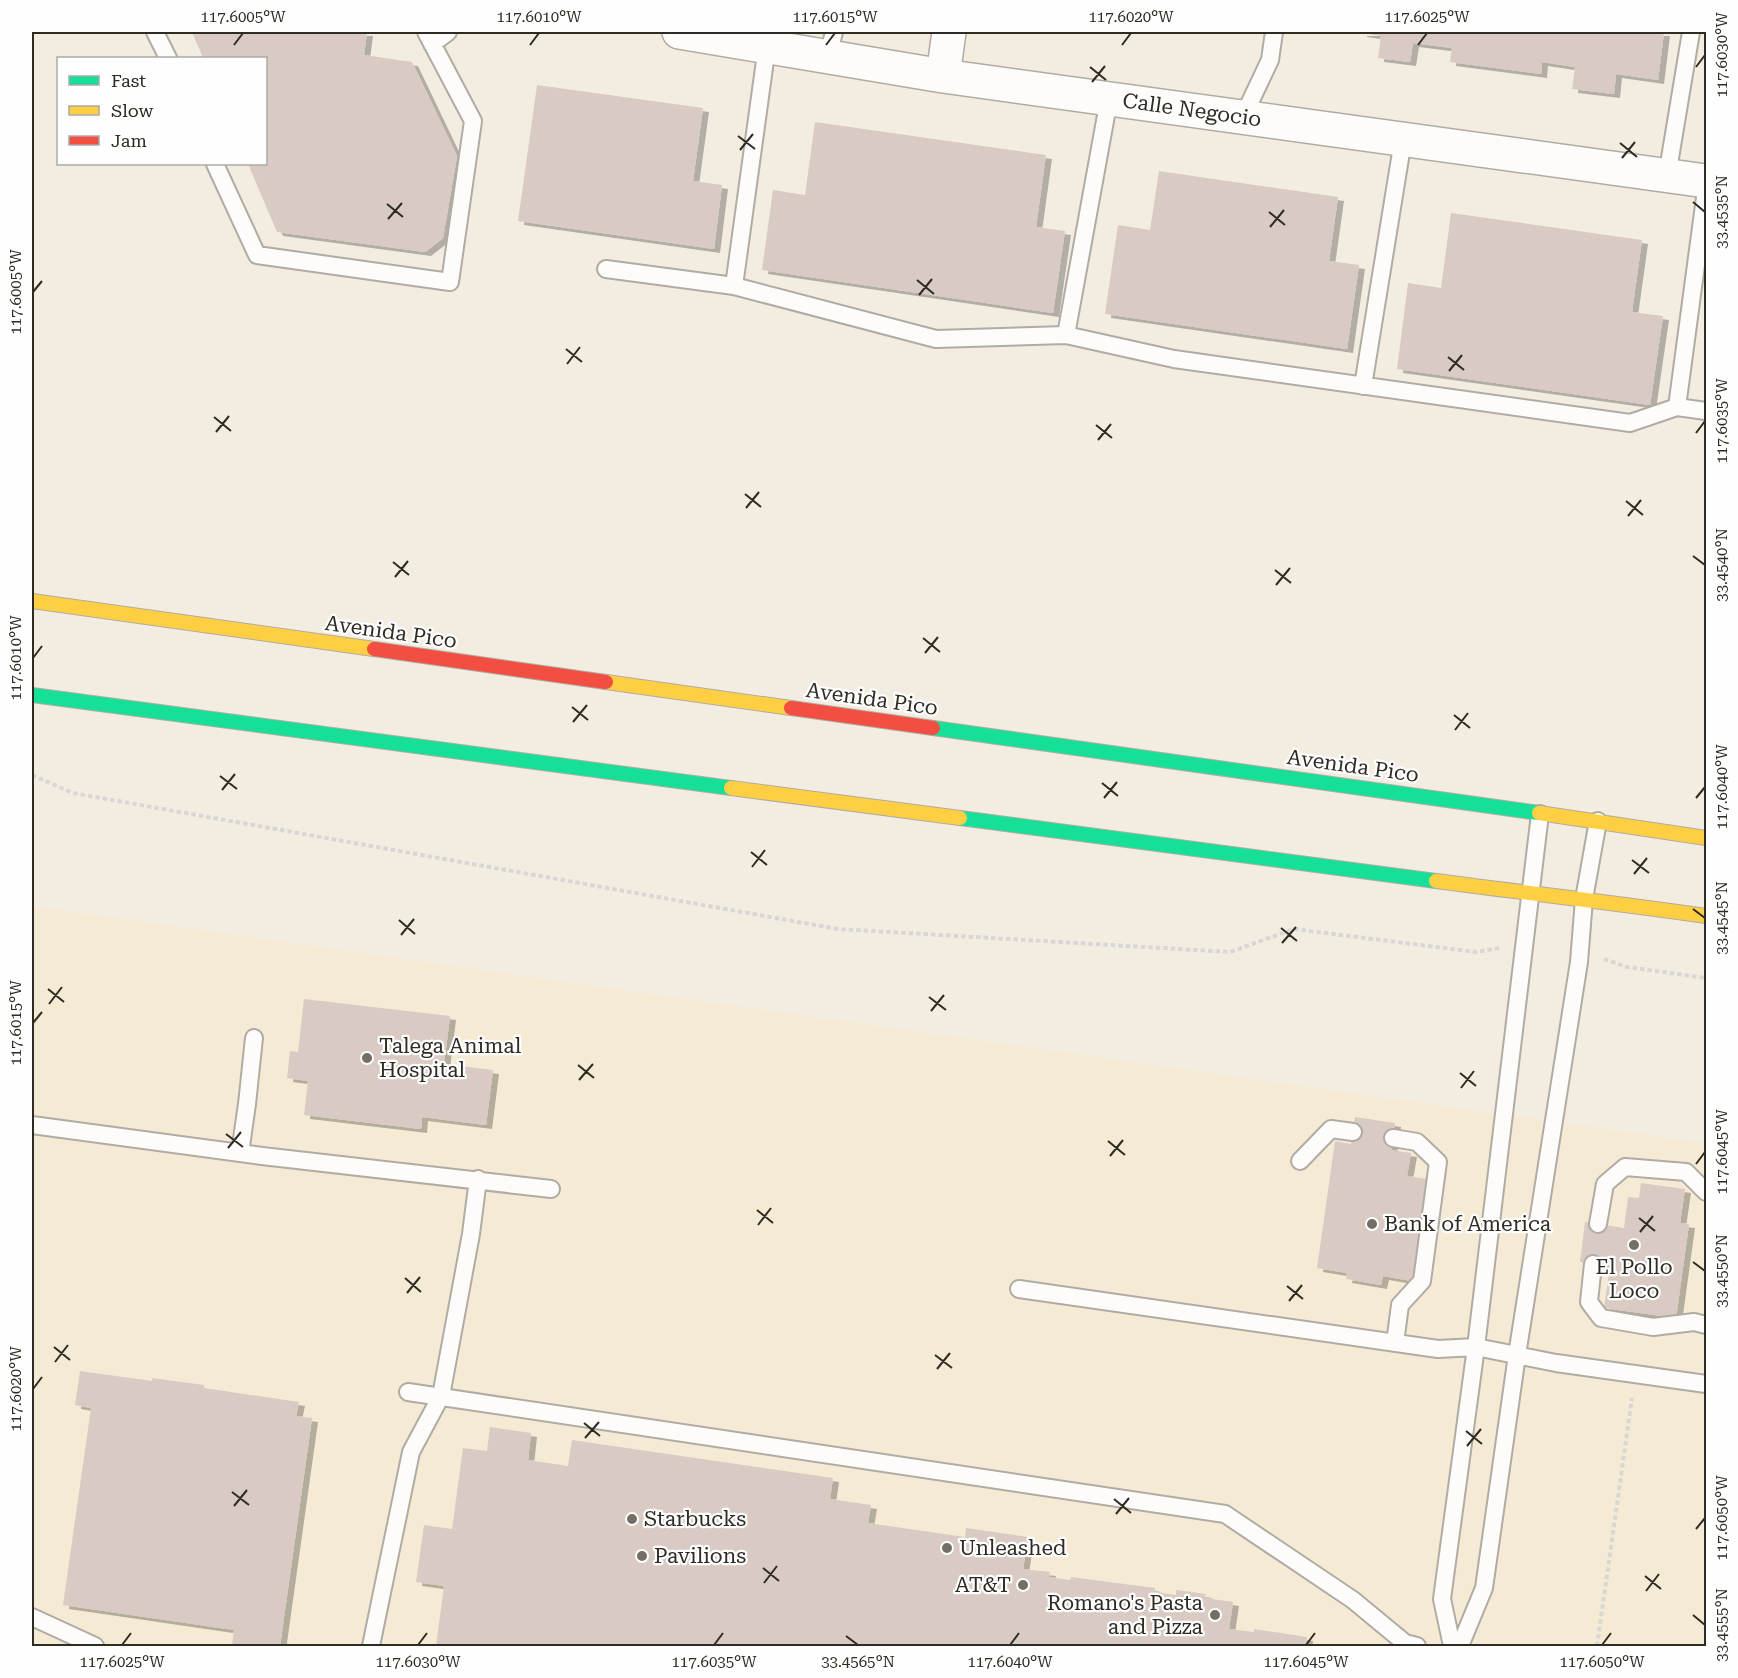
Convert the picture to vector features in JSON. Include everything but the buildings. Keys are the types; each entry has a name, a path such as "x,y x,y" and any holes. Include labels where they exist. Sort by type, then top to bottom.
{"highway":[{"name":"Avenida Pico","path":"32,601 1707,838"},
{"path":"32,695 1707,916"}],"street":[{"name":"Calle Negocio","path":"679,32 767,46 831,44 943,76 1707,182"},
{"path":"943,76 949,32"}],"lane":[{"path":"155,32 168,57"},
{"path":"215,165 256,255 450,282 472,121 429,38 448,32"},
{"path":"1244,117 1270,60 1274,32"},
{"path":"1667,176 1691,32"},
{"path":"734,286 767,46"},
{"path":"1066,335 1109,99"},
{"path":"1363,386 1403,140"},
{"path":"1677,407 1707,190"},
{"path":"606,269 734,286 936,339 1066,335 1173,359 1630,423 1677,407 1707,411"},
{"path":"1452,1647 1442,1599 1476,1347 1540,814"},
{"path":"1460,1647 1484,1588 1517,1355 1580,950 1584,899 1598,821"},
{"path":"240,1153 254,1038"},
{"path":"32,1125 240,1153 551,1189"},
{"path":"1300,1161 1331,1129 1353,1132"},
{"path":"1393,1137 1417,1142 1438,1162 1422,1281 1400,1305 1395,1343"},
{"path":"1598,1224 1605,1184 1625,1167 1686,1172 1707,1192"},
{"path":"372,1647 411,1452 441,1396 471,1234 478,1179"},
{"path":"1593,1264 1589,1302 1601,1318 1653,1327 1694,1323 1707,1325"},
{"path":"1019,1289 1438,1349 1476,1347 1707,1384"},
{"path":"408,1392 1225,1514 1353,1600 1406,1643 1417,1647"},
{"path":"32,1617 96,1647"}],"path":[{"path":"32,776 73,793 838,928 1230,952 1294,929 1476,952 1524,944"},
{"path":"1580,950 1627,967 1707,978"},
{"path":"1597,1647 1635,1374"}],"shaded area":[{"path":"32,906 1706,1143 1706,1646 32,1646"}],"traffic: fast":[{"path":"32,695 731,788"},
{"path":"933,728 1539,813"},
{"path":"960,818 1436,881"}],"traffic: slow":[{"path":"32,601 374,649"},
{"path":"606,682 791,708"},
{"path":"731,788 960,818"},
{"path":"1539,813 1706,838"},
{"path":"1436,881 1706,916"}],"traffic: jam":[{"path":"374,649 606,682"},
{"path":"791,708 933,728"}],"place":[{"name":"Talega Animal Hospital","path":"367,1058"},
{"name":"Bank of America","path":"1372,1224"},
{"name":"El Pollo Loco","path":"1634,1245"},
{"name":"Starbucks","path":"632,1519"},
{"name":"Unleashed","path":"947,1548"},
{"name":"Pavilions","path":"642,1556"},
{"name":"AT&T","path":"1023,1585"},
{"name":"Romano's Pasta and Pizza","path":"1215,1615"}]}
